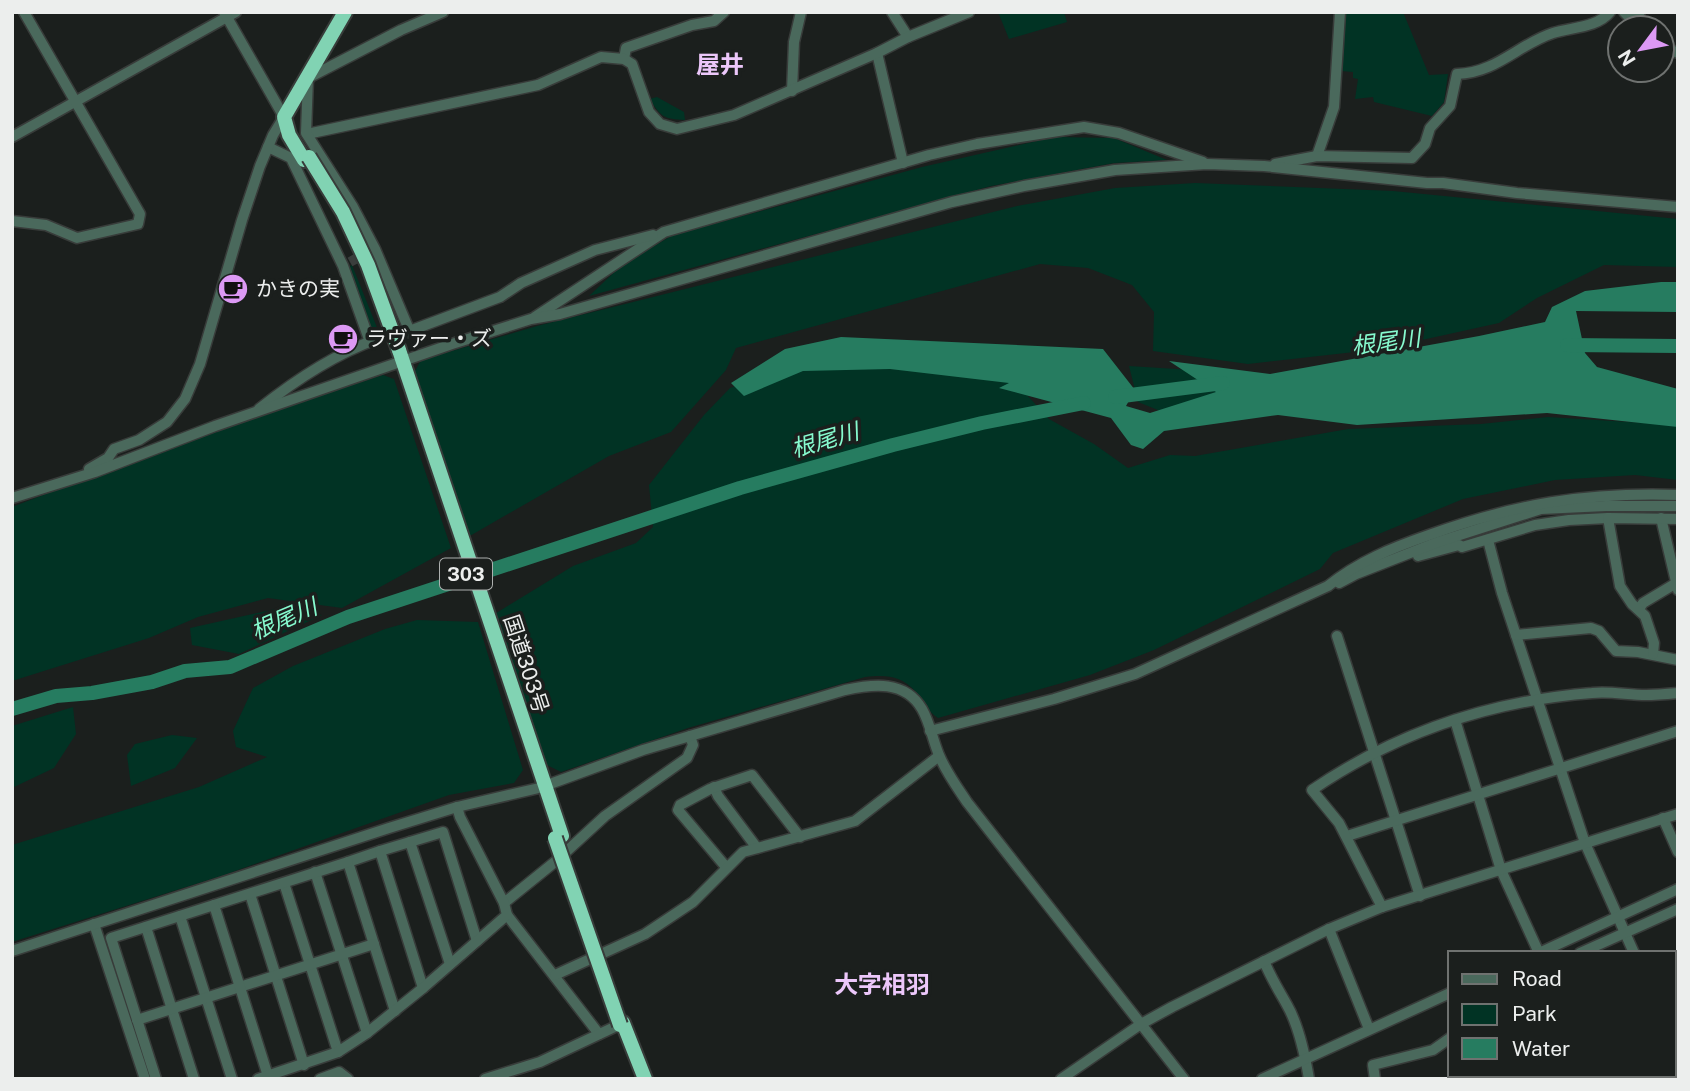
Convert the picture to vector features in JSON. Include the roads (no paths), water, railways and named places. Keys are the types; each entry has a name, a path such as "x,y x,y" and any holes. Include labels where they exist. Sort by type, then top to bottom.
{"highway":[{"path":"284,117 345,12"},
{"name":"国道303号","path":"284,117 343,212 368,265 638,1079"},
{"name":"国道303号","path":"621,1024 645,1079"}],"street":[{"path":"12,221 46,225 77,238 138,224 139,214 24,12"},
{"path":"410,332 353,207 307,134 305,119 308,78 401,30 443,12"},
{"path":"624,59 626,48 692,25 714,21 724,12"},
{"path":"792,91 794,42 801,12"},
{"path":"892,12 908,37"},
{"path":"307,134 538,85 601,57 624,59 632,64 649,111 660,124 677,129 734,115 969,12"},
{"path":"1317,156 1334,107 1339,12"},
{"path":"1264,166 1317,156 1412,158 1424,144 1430,128 1450,106 1457,74 1472,73 1509,57 1552,33 1584,26 1606,17 1610,12"},
{"path":"12,137 229,14 284,117 268,147 242,220 200,364 185,399 167,422 139,440 114,449 108,458 94,467 12,496"},
{"path":"877,53 903,163"},
{"path":"254,414 278,394 324,364 378,339 410,332 500,297 521,283 595,250 903,163 977,144 1084,127 1119,133 1207,163"},
{"path":"268,147 291,158 347,264 378,339"},
{"path":"12,496 95,472 215,426 531,319 560,314 976,197 1115,170 1207,163 1264,166 1678,207"},
{"path":"531,319 664,232"},
{"path":"930,731 1054,699 1135,674 1328,586 1353,567 1381,553 1436,533 1522,506 1583,497 1678,495"},
{"path":"1328,586 1334,586 1396,558 1541,509 1678,506"},
{"path":"1608,518 1620,586 1649,624 1654,643 1653,654"},
{"path":"1639,609 1643,603 1677,585 1661,518"},
{"path":"1396,558 1402,560 1458,545 1462,547 1535,525 1569,520 1678,519"},
{"path":"1488,540 1516,635 1585,843 1633,951"},
{"path":"1516,635 1591,628 1599,631 1616,651 1653,654 1678,660"},
{"path":"1337,636 1420,896"},
{"path":"12,951 539,780 869,685 886,684 912,697 922,709 939,756 967,802 1141,1024 1178,1077"},
{"path":"1382,907 1347,836 1312,790 1409,735 1510,704 1595,692 1646,695 1678,693"},
{"path":"1454,720 1501,870 1538,951"},
{"path":"1347,836 1678,731"},
{"path":"504,903 556,861 605,816 687,758 693,745 690,736"},
{"path":"555,975 645,934 710,887 743,852 855,821 939,756"},
{"path":"726,867 678,810 680,805 714,788 752,775 800,836"},
{"path":"714,788 757,848"},
{"path":"457,807 504,903 506,915 599,1034"},
{"path":"1061,1079 1141,1024 1329,929 1382,907 1678,814"},
{"path":"1663,818 1678,852"},
{"path":"156,1079 111,938 443,832 477,941"},
{"path":"410,842 450,964"},
{"path":"380,852 424,988"},
{"path":"348,862 396,1011"},
{"path":"315,872 367,1033"},
{"path":"284,883 338,1052"},
{"path":"1543,951 1678,889"},
{"path":"250,894 304,1065"},
{"path":"214,905 263,1077 338,1052 367,1033 424,988 506,915"},
{"path":"1585,951 1678,909"},
{"path":"180,916 232,1079"},
{"path":"94,924 145,1079"},
{"path":"146,927 194,1079"},
{"path":"1329,929 1369,1029"},
{"path":"137,1020 374,944"},
{"path":"1264,961 1274,986 1288,1006 1309,1079"},
{"path":"1262,1079 1448,994"},
{"path":"485,1079 540,1062 621,1024"},
{"path":"1376,1079 1373,1065 1433,1050 1448,1039"},
{"path":"320,1079 339,1072 348,1079"}],"water":[{"path":"1678,282 1678,312 1576,311 1585,353 1597,367 1678,389 1678,427 1547,413 1357,425 1278,415 1164,431 1143,449 1131,445 1111,418 999,388 1009,383 890,369 803,371 744,396 731,383 785,349 841,337 1103,349 1135,390 1126,406 1150,413 1216,392 1169,361 1270,374 1545,322 1552,307 1585,291"}],"waterway":[{"name":"根尾川","path":"1567,345 1678,346"},
{"name":"根尾川","path":"1115,397 1223,383"},
{"name":"根尾川","path":"12,709 56,696 92,693 152,682 185,671 230,667 348,617 740,488 982,423 1084,403"}],"tunnel":[{"path":"350,262 368,252"}],"place":[{"name":"かきの実","path":"233,289"},
{"name":"ラヴァー・ズ","path":"343,339"}],"district":[{"name":"屋井","path":"720,65"},
{"name":"大字相羽","path":"882,985"}]}
